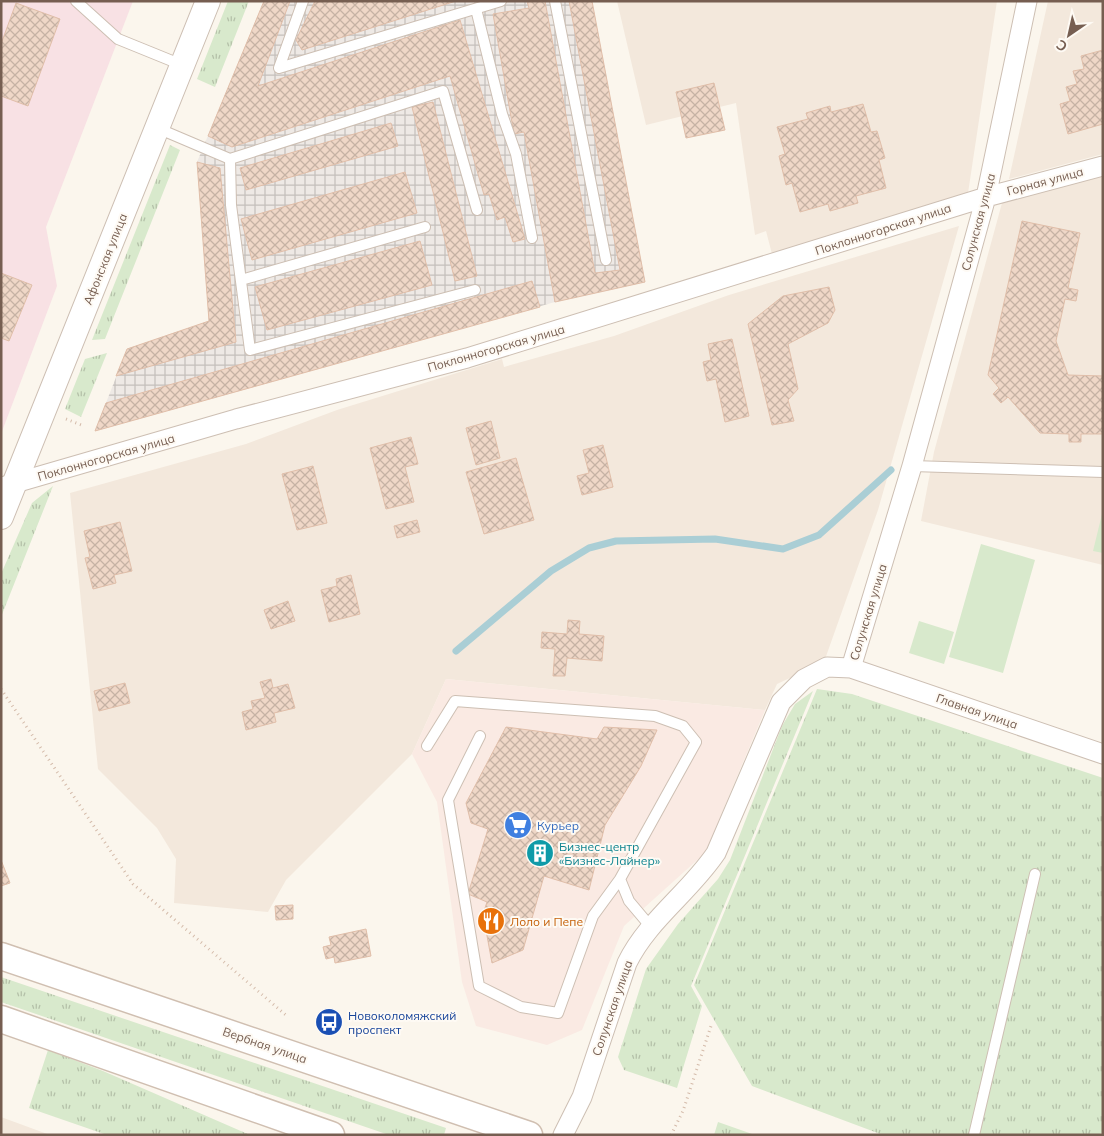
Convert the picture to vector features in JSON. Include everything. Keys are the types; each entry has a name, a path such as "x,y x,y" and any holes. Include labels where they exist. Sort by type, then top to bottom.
{"main road":[{"name":"Вербная улица","path":"1,956 530,1135"},
{"path":"1,1019 331,1135"}],"street":[{"name":"Афонская улица","path":"1,517 8,485 208,1"},
{"name":"Солунская улица","path":"563,1135 582,1097 626,963 637,943 650,926 705,870 716,853 781,702 804,679 827,668 851,668 912,466 986,197 1027,1"},
{"name":"Горная улица","path":"986,197 1103,166"},
{"name":"Поклонногорская улица","path":"8,485 236,419 467,358 986,197"},
{"name":"Главная улица","path":"851,668 1103,754"}],"lane":[{"path":"76,1 118,39 182,65"},
{"path":"303,1 279,68 501,1"},
{"path":"555,1 606,260"},
{"path":"476,9 502,114 516,154 532,238"},
{"path":"157,128 230,159 443,91 477,210"},
{"path":"230,159 231,204 250,350 474,290"},
{"path":"241,280 425,226"},
{"path":"912,466 1103,472"},
{"path":"427,746 455,701 655,716 683,726 696,742 620,879 593,916 558,1013 521,1007 479,986 448,800 480,736"},
{"path":"974,1135 1035,874"},
{"path":"620,879 629,901 650,926"}],"path":[{"path":"60,416 84,426"},
{"path":"1,689 133,884 287,1016"},
{"path":"671,1135 683,1111 711,1026"}],"shaded area":[{"path":"1,1 133,1 46,227 57,286 1,434"},
{"path":"264,1 592,1 645,282 555,302 95,431 127,349 209,321 197,162"},
{"path":"617,1 997,1 968,193 772,254 766,231 755,235 736,103 646,125"},
{"path":"1048,1 1103,1 1103,154 1009,179"},
{"path":"1103,176 1103,565 921,521 934,452 1002,203"},
{"path":"959,226 878,510 824,662 777,684 765,710 446,679 412,754 286,880 268,912 174,903 176,859 157,828 98,769 70,493 246,444 337,410 502,359 504,367 614,336 729,295"},
{"path":"446,679 765,710 705,853 624,926 582,1030 547,1045 476,1026 462,982 437,802 412,754"},
{"path":"1,1117 50,1135 1,1135"}],"green space":[{"path":"228,1 249,1 215,87 197,79"},
{"path":"170,145 180,150 105,339 92,340"},
{"path":"107,353 81,417 65,409 85,359"},
{"path":"53,486 1,617 1,574 32,503"},
{"path":"1103,515 1103,553 1093,551"},
{"path":"981,544 1035,560 1003,673 949,657"},
{"path":"919,621 954,632 944,664 909,653"},
{"path":"817,689 852,694 1103,778 1103,1132 1098,1135 883,1135 752,1086 694,985"},
{"path":"813,691 691,986 702,1006 677,1088 624,1070 618,1057 646,969 678,924 718,879 730,860 782,726 795,704"},
{"path":"1,977 446,1128 444,1135 389,1135 1,1002"},
{"path":"48,1050 103,1071 250,1135 107,1135 29,1108"},
{"path":"718,1122 755,1135 714,1135"}],"building":[{"path":"264,1 290,1 258,86 460,20 525,239 513,242 505,217 497,220 489,194 484,195 450,76 232,147 208,136"},
{"path":"315,1 456,1 302,50 296,40"},
{"path":"527,1 545,1 595,273 620,270 569,1 592,1 645,282 555,302 524,132 514,134 493,14 529,8"},
{"path":"16,3 60,19 28,106 1,96 1,44"},
{"path":"1103,50 1103,124 1068,134 1060,104 1070,101 1066,87 1077,84 1073,71 1084,69 1081,56"},
{"path":"714,83 725,130 686,138 676,92"},
{"path":"433,102 477,276 455,281 412,107"},
{"path":"863,104 871,132 877,131 885,158 879,160 886,188 856,196 858,203 830,211 828,204 800,212 792,183 786,185 779,156 785,154 777,127 808,119 806,113 830,106 831,112"},
{"path":"391,123 398,146 246,190 240,168"},
{"path":"197,162 220,168 236,342 116,376 127,349 209,321"},
{"path":"405,172 417,213 252,260 241,219"},
{"path":"1022,221 1080,233 1068,288 1078,290 1076,301 1065,299 1056,341 1068,375 1103,376 1103,434 1081,434 1081,442 1069,442 1069,434 1040,433 1008,397 1001,403 993,394 999,388 988,375"},
{"path":"420,241 432,285 267,330 255,287"},
{"path":"1,273 32,285 9,341 1,338"},
{"path":"532,281 540,307 95,431 106,403"},
{"path":"829,287 835,310 828,323 788,344 798,389 788,400 794,421 772,425 748,324 783,296"},
{"path":"732,339 749,416 725,422 716,379 707,381 703,362 711,360 708,344"},
{"path":"491,421 500,458 476,465 466,428"},
{"path":"411,437 418,464 405,467 414,502 386,509 370,448"},
{"path":"603,445 613,487 582,495 577,476 589,473 583,450"},
{"path":"516,458 534,520 484,534 466,472"},
{"path":"313,466 327,523 297,530 282,474"},
{"path":"417,520 420,532 397,538 394,526"},
{"path":"120,522 132,571 114,575 116,583 93,589 85,558 90,557 84,531"},
{"path":"351,575 360,614 329,622 321,590 337,586 336,579"},
{"path":"288,601 295,621 271,629 264,610"},
{"path":"568,620 580,621 579,634 604,636 602,661 567,658 565,676 553,676 555,649 541,648 542,632 567,634"},
{"path":"271,679 273,688 288,684 295,708 274,713 276,722 246,730 242,712 253,709 251,701 265,698 260,682"},
{"path":"125,683 130,703 99,711 94,691"},
{"name":"Бизнес-центр «Бизнес-Лайнер»","path":"506,727 597,739 604,727 657,730 641,766 605,825 589,890 544,876 523,950 492,963 483,914 487,902 468,894 488,829 471,823 466,803"},
{"path":"1,860 10,883 1,886"},
{"path":"293,905 293,919 276,920 275,906"},
{"path":"366,929 371,956 335,963 334,957 326,959 323,947 331,945 329,937"}],"waterway":[{"path":"456,651 551,571 589,548 616,541 715,539 783,549 819,535 891,470"}],"place":[{"name":"Курьер","path":"518,825"},
{"name":"Бизнес-центр «Бизнес-Лайнер»","path":"540,853"},
{"name":"Лоло и Пепе","path":"491,921"},
{"name":"Новоколомяжский проспект","path":"329,1022"}]}
